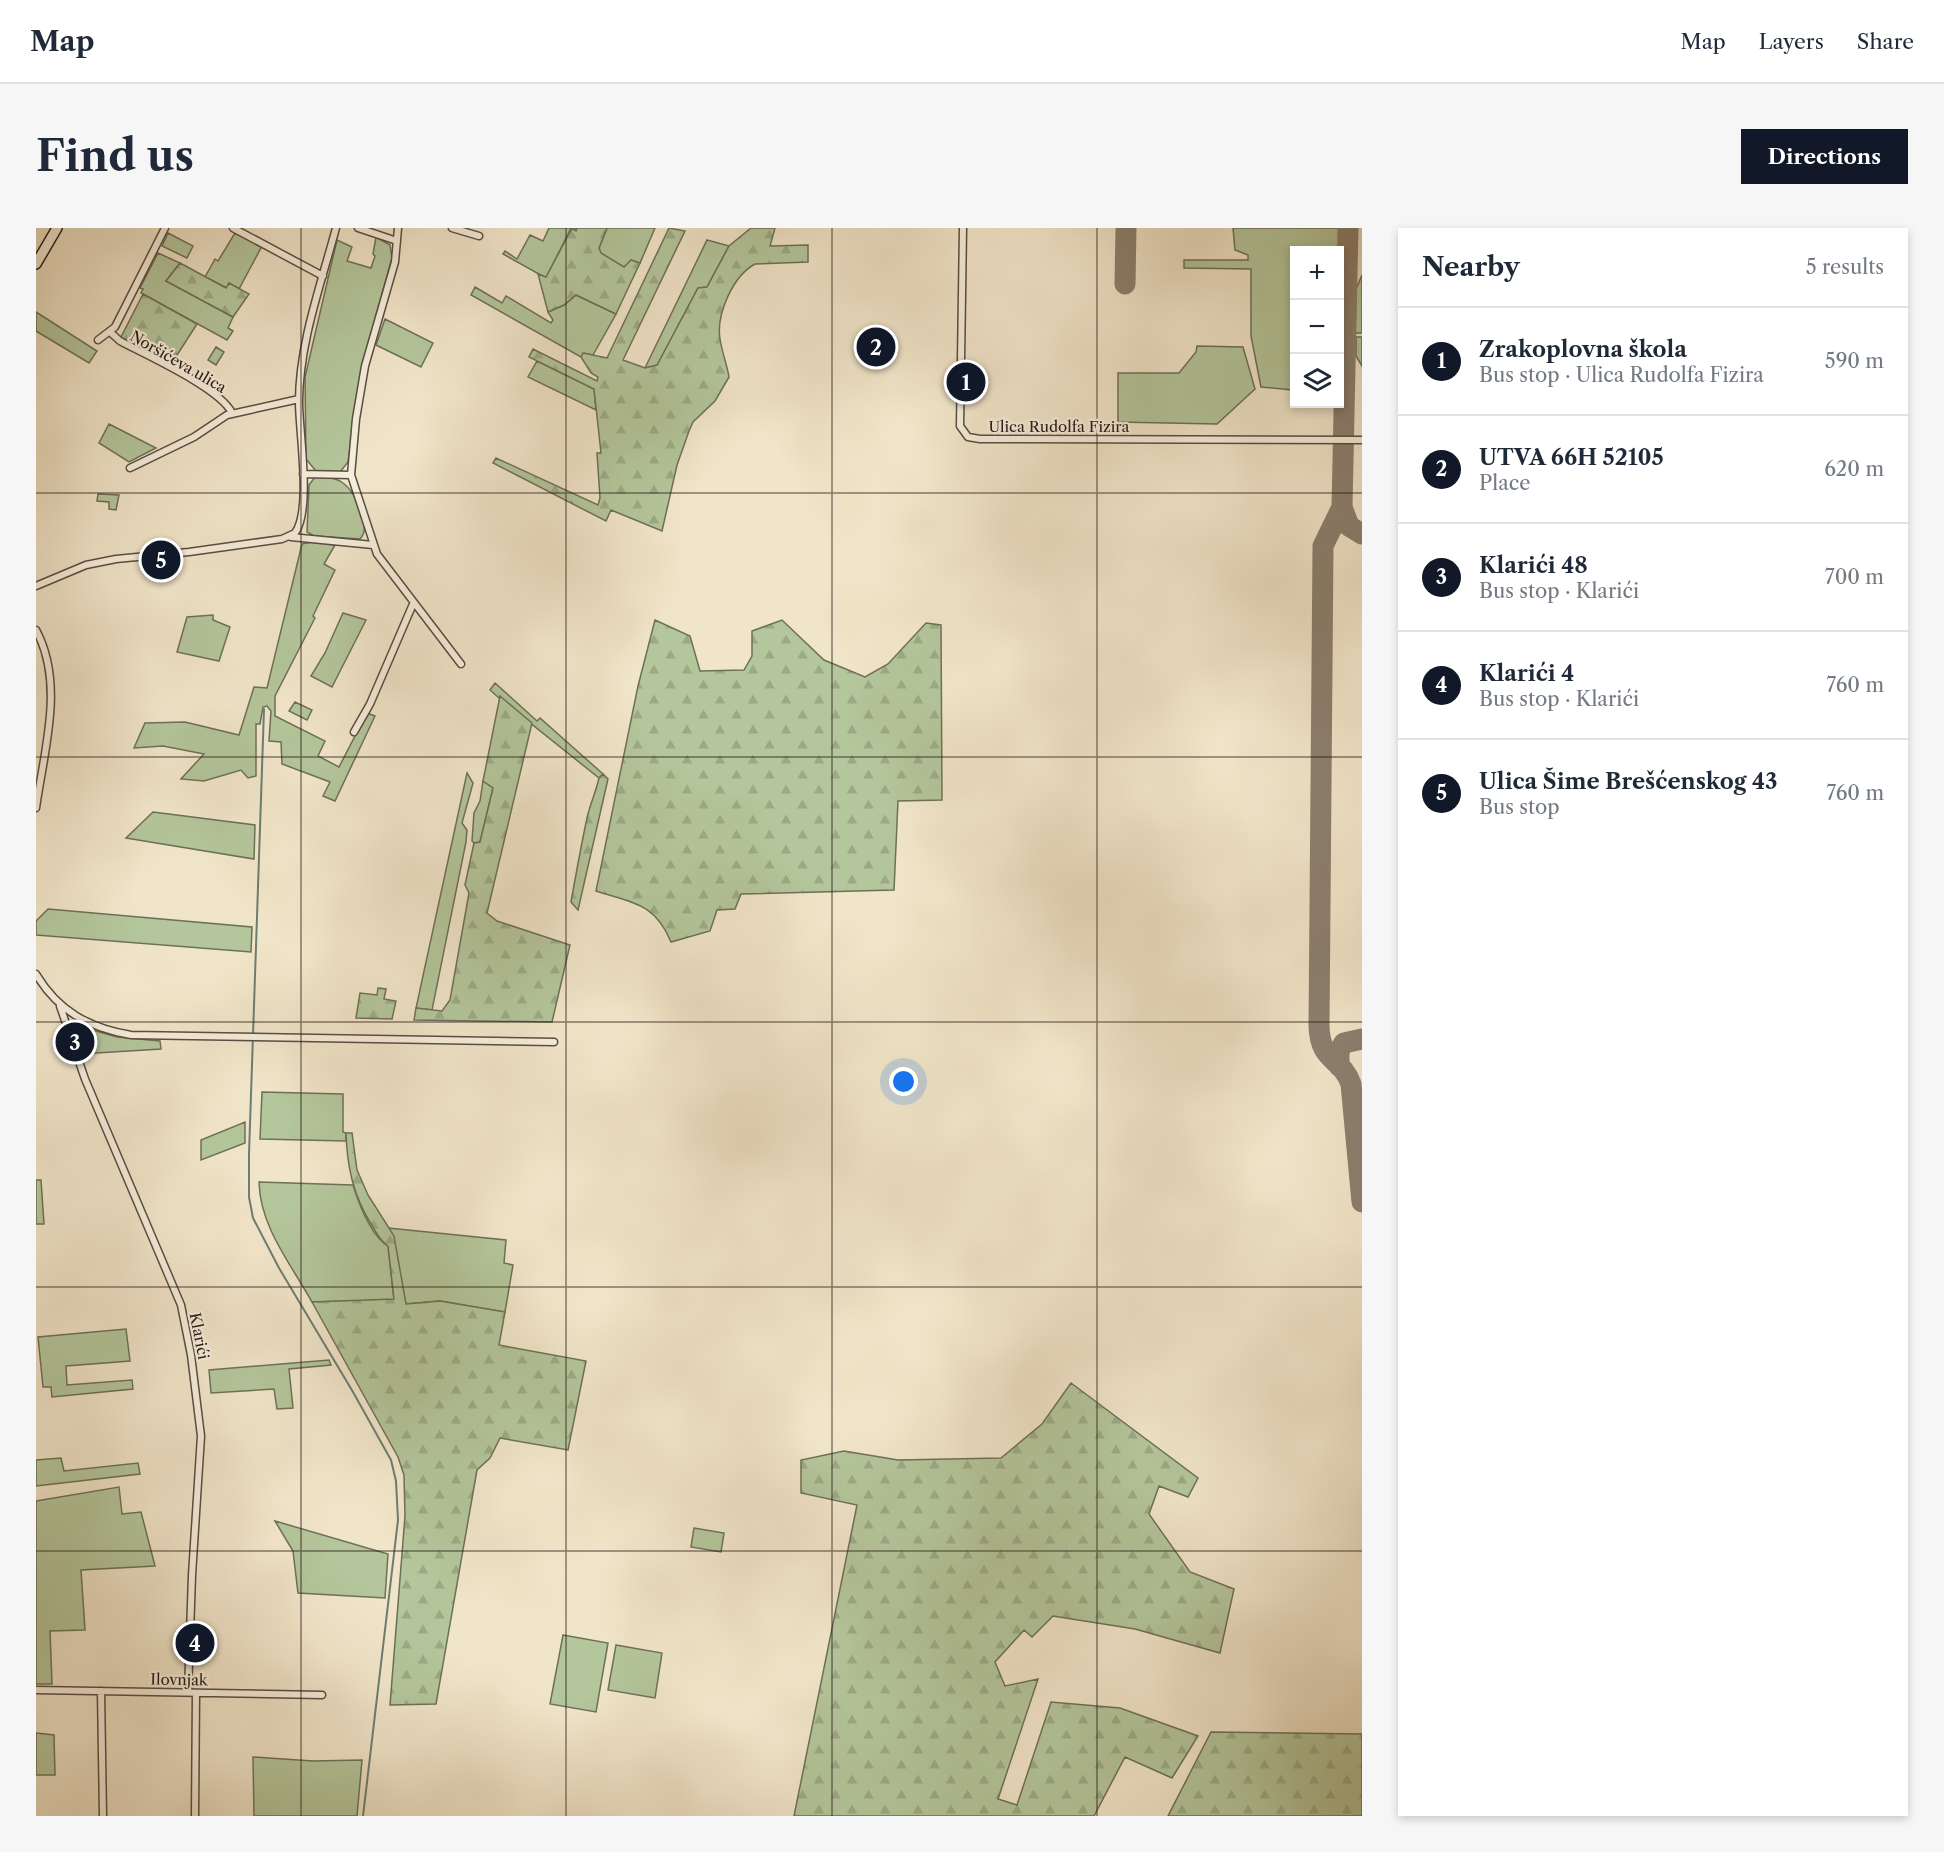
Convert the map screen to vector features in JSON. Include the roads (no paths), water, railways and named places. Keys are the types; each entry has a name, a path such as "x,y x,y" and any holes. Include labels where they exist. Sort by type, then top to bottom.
{"street":[{"path":"36,264 57,228"},
{"path":"98,340 110,332 126,307 165,228"},
{"path":"233,228 323,276"},
{"path":"291,537 298,529 301,519 303,474 299,399 304,353 336,228"},
{"path":"358,228 397,241"},
{"path":"398,228 393,268 365,366 356,419 351,475 373,545 383,564 461,664"},
{"path":"452,228 479,236"},
{"name":"Ulica Rudolfa Fizira","path":"963,228 960,426 969,437 992,439 1362,440"},
{"name":"Noršićeva ulica","path":"110,332 120,341 209,391 224,402 232,413"},
{"name":"Noršićeva ulica","path":"130,468 194,438 232,413 299,399"},
{"path":"303,474 351,475"},
{"path":"36,586 86,565 116,559 189,552 291,537 373,545"},
{"path":"354,732 370,704 413,604"},
{"path":"36,630 49,664 52,686 36,808"},
{"path":"36,974 60,1006 81,1020 110,1032 144,1036 554,1042"},
{"name":"Klarići","path":"60,1006 85,1079 181,1305 187,1334 201,1436 192,1575 195,1816"},
{"name":"Ilovnjak","path":"36,1690 322,1695"},
{"path":"101,1691 104,1816"}],"waterway":[{"path":"264,709 249,1197 253,1218 279,1268 391,1460 396,1481 398,1520 363,1816"}],"place":[{"name":"UTVA 66H 52105","path":"876,347"},
{"name":"Zrakoplovna škola","path":"966,382"},
{"name":"Ulica Šime Brešćenskog 43","path":"161,560"},
{"name":"Klarići 48","path":"75,1042"},
{"name":"Klarići 4","path":"195,1643"}]}
